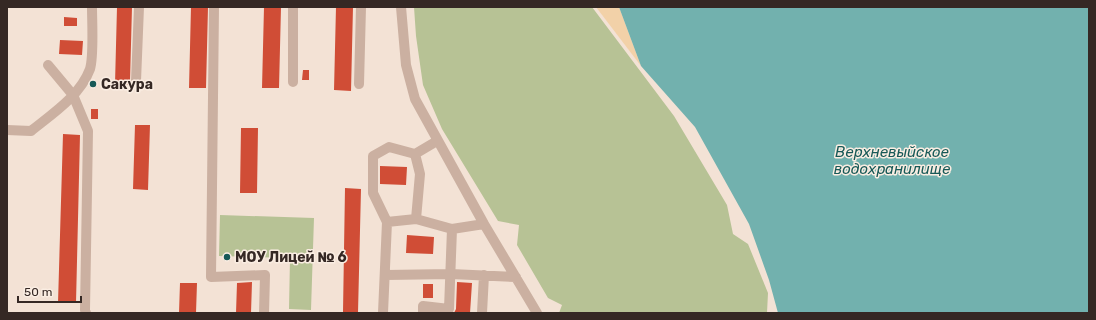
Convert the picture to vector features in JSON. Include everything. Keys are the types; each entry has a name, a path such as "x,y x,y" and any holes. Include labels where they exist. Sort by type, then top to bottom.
{"street":[{"path":"7,130 30,130 73,95 84,81 90,68 92,7"},
{"path":"136,81 139,7"},
{"path":"214,7 211,277 265,275 264,313"},
{"path":"293,7 293,82"},
{"path":"359,84 361,7"},
{"path":"401,7 406,64 415,99 484,224 537,313"},
{"path":"48,64 73,95 88,131 86,313"},
{"path":"383,313 386,275 387,222 373,193 373,156 389,148 415,154 437,141"},
{"path":"415,154 420,174 416,219"},
{"path":"387,222 416,219 452,229 484,224"},
{"path":"423,313 423,306 449,309 452,229"},
{"path":"386,275 451,274 516,277"},
{"path":"482,313 484,275"}],"green space":[{"path":"414,7 592,7 674,116 727,205 733,234 748,244 768,293 767,313 559,313 562,305 548,298 517,245 519,225 498,221 442,129 423,85 416,36"},
{"path":"220,215 314,218 311,310 289,309 290,258 219,256"}],"sand":[{"path":"596,7 619,7 641,66"}],"water":[{"name":"Верхневыйское водохранилище","path":"619,7 1089,7 1089,313 778,313 769,280 749,224 695,127 641,66"}],"building":[{"path":"117,7 132,7 131,85 115,84"},
{"path":"191,7 208,7 206,88 189,88"},
{"path":"264,7 281,7 279,88 262,88"},
{"path":"336,7 353,7 351,91 334,90"},
{"path":"64,17 77,18 77,26 64,26"},
{"path":"60,40 83,41 82,55 59,54"},
{"path":"303,70 309,70 309,80 302,80"},
{"path":"91,109 98,109 98,119 91,119"},
{"path":"135,125 150,125 148,190 133,189"},
{"path":"241,128 258,128 257,193 240,193"},
{"path":"63,134 80,135 76,303 58,303"},
{"path":"380,166 407,167 406,185 380,184"},
{"path":"345,188 361,189 358,313 343,312"},
{"path":"407,235 434,237 433,254 406,253"},
{"path":"252,282 251,313 236,313 237,283"},
{"path":"457,282 472,283 470,313 454,313 456,309"},
{"path":"180,283 197,283 196,313 179,313"},
{"path":"423,284 433,284 433,298 423,298"}],"place":[{"name":"Сакура","path":"93,84"},
{"name":"МОУ Лицей № 6","path":"227,257"}]}
